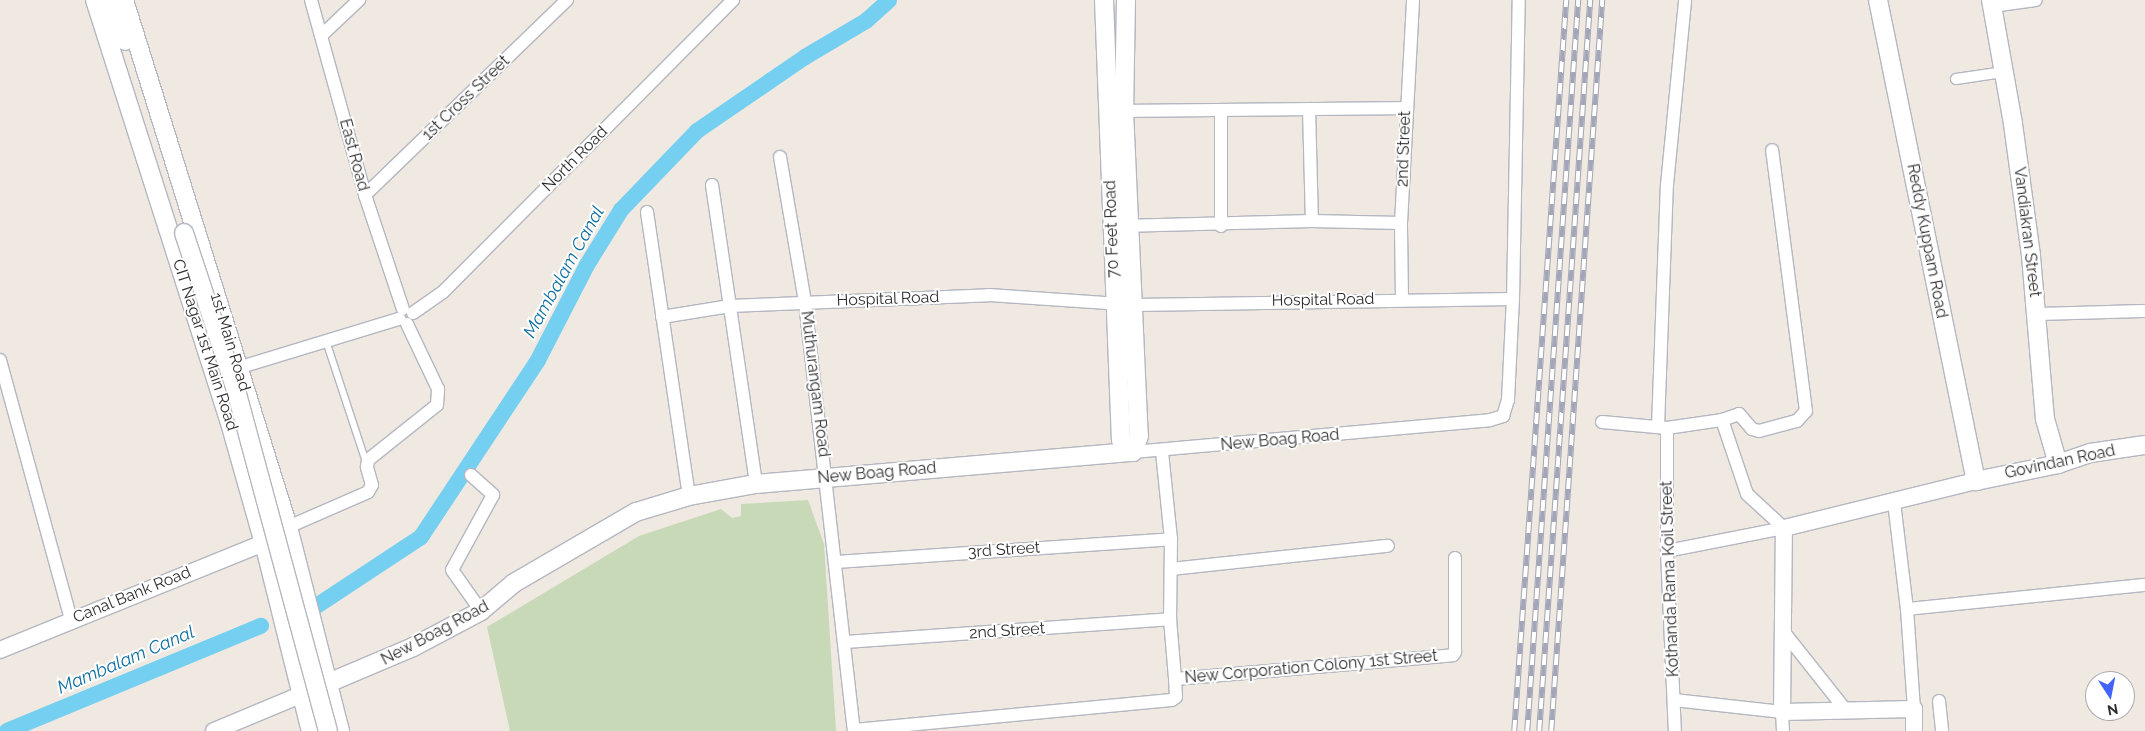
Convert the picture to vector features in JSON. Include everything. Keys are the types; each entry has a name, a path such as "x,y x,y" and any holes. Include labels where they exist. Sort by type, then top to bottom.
{"main road":[{"name":"CIT Nagar 1st Main Road","path":"95,0 215,375 264,543 300,695 311,731"},
{"path":"110,0 236,390 293,594 328,731"},
{"name":"1st Main Road","path":"124,0 288,527 340,731"},
{"name":"70 Feet Road","path":"1104,0 1110,227 1121,440 1133,452"},
{"path":"1126,0 1124,111 1139,436 1133,452"},
{"name":"Reddy Kuppam Road","path":"1878,0 1976,482"},
{"name":"Vandiakran Street","path":"1991,3 2004,72 2037,314 2045,419 2058,464"},
{"name":"Govindan Road","path":"1976,482 2058,464 2090,453 2145,446"},
{"name":"New Boag Road","path":"300,695 328,686 481,610 514,583 636,512 689,496 756,484 1133,452"}],"street":[{"name":"East Road","path":"311,0 323,34 365,196 405,316 440,400 433,411 366,464"},
{"path":"323,34 358,0"},
{"name":"1st Cross Street","path":"365,196 567,0"},
{"name":"North Road","path":"215,375 405,316 443,292 732,0"},
{"name":"2nd Street","path":"1402,298 1401,223 1413,0"},
{"path":"1513,299 1519,0"},
{"name":"Kothanda Rama Koil Street","path":"1675,731 1662,427 1666,185 1685,0"},
{"path":"1991,3 2036,0"},
{"path":"1956,78 2004,72"},
{"path":"1124,111 1221,112 1406,108"},
{"path":"1309,109 1312,221"},
{"path":"1221,112 1221,226"},
{"path":"1602,422 1662,427 1722,420 1739,414 1752,429 1759,431 1801,419 1806,411 1772,150"},
{"name":"Muthurangam Road","path":"780,157 805,302 827,477 854,730"},
{"path":"712,185 756,484"},
{"path":"647,212 689,496"},
{"path":"1110,227 1221,226 1312,221 1401,223"},
{"name":"Hospital Road","path":"662,317 730,306 988,295 1134,304 1402,298 1513,299"},
{"name":"New Boag Road","path":"1133,452 1162,452 1490,420 1502,416 1508,400 1513,299"},
{"path":"2037,314 2145,311"},
{"path":"0,360 71,619"},
{"path":"1722,420 1747,494 1784,528 1783,731"},
{"path":"1162,452 1171,539 1170,619 1175,679"},
{"path":"288,527 368,492 372,485 366,464"},
{"path":"471,475 491,492 492,499 452,570 481,610"},
{"path":"1667,551 1784,528 1976,482"},
{"path":"1894,502 1908,609 1914,731"},
{"name":"3rd Street","path":"836,562 1171,539"},
{"name":"Canal Bank Road","path":"0,650 71,619 264,543"},
{"path":"1171,569 1388,546"},
{"name":"New Corporation Colony 1st Street","path":"854,730 1172,700 1176,697 1175,679 1452,655 1455,652 1455,558"},
{"path":"1908,609 2145,585"},
{"name":"2nd Street","path":"844,642 1170,619"},
{"path":"1784,631 1844,708"},
{"path":"214,731 300,695"},
{"path":"1674,700 1782,712 1844,708 1914,709"},
{"path":"1940,701 1942,731"}],"lane":[{"path":"326,341 366,464"}],"green space":[{"path":"808,500 824,544 836,731 510,731 487,627 639,536 721,509 732,518 741,516 741,504"}],"waterway":[{"name":"Mambalam Canal","path":"318,605 421,537 538,360 587,265 621,210 697,131 805,57 866,21 889,0"},
{"name":"Mambalam Canal","path":"7,731 261,626"}],"railway":[{"path":"1514,731 1566,0"},
{"path":"1527,731 1578,0"},
{"path":"1539,731 1590,0"},
{"path":"1551,731 1602,0"}]}
